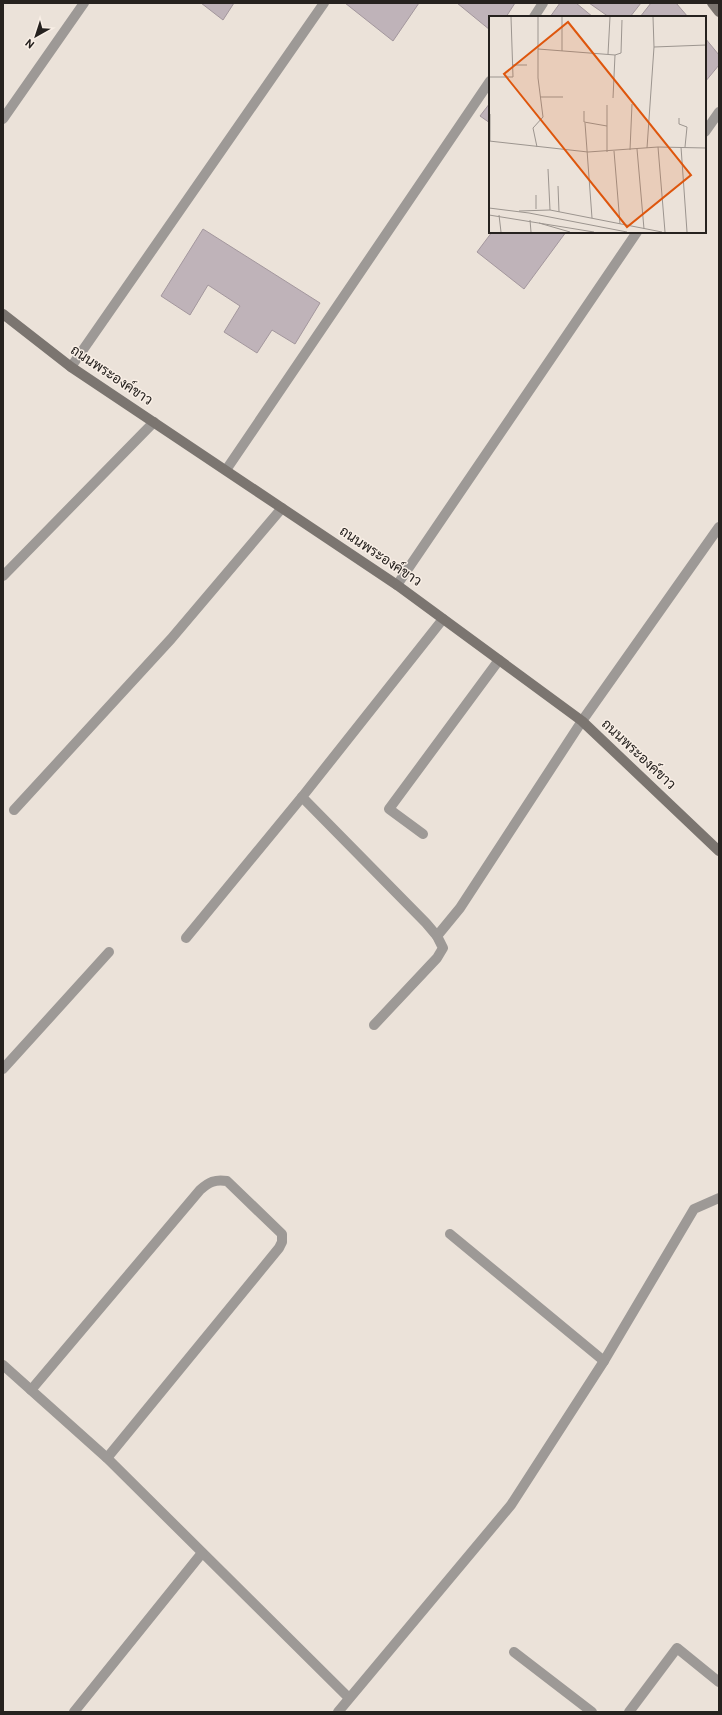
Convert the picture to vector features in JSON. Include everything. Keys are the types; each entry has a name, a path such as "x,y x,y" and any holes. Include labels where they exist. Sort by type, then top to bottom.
{"street":[{"path":"3,119 84,3"},
{"path":"71,367 324,3"},
{"path":"535,16 543,3"},
{"path":"712,3 719,12"},
{"path":"226,470 489,82"},
{"path":"706,131 719,112"},
{"path":"397,585 636,233"},
{"name":"ถนนพระองค์ขาว","path":"3,314 71,367 397,585 582,722 719,851"},
{"path":"3,576 154,422"},
{"path":"14,810 171,639 282,508"},
{"path":"437,936 460,908 582,722 719,527"},
{"path":"186,938 302,797 443,619"},
{"path":"424,834 389,809 499,660"},
{"path":"302,797 426,923 437,936 443,948 437,958 374,1025"},
{"path":"3,1069 109,952"},
{"path":"31,1390 200,1190 208,1183 218,1179 227,1181 273,1224 282,1234 282,1242 279,1248 107,1458"},
{"path":"338,1712 511,1505 604,1361 694,1209 719,1198"},
{"path":"450,1234 604,1361"},
{"path":"3,1365 107,1458 349,1698"},
{"path":"74,1712 202,1553"},
{"path":"629,1712 677,1648 719,1682"},
{"path":"514,1652 592,1712"}],"building":[{"path":"201,3 234,3 223,20"},
{"path":"345,3 419,3 393,41"},
{"path":"457,3 515,3 507,16 489,16 489,29"},
{"path":"560,3 576,3 592,16 551,16"},
{"path":"589,3 641,3 631,16 608,16"},
{"path":"651,3 676,3 687,16 641,16"},
{"path":"706,39 719,55 719,65 706,81"},
{"path":"489,104 489,122 480,116"},
{"path":"203,229 320,303 295,344 272,330 257,353 224,332 240,306 208,285 190,315 161,296"},
{"path":"491,233 565,233 524,289 477,252"}]}
